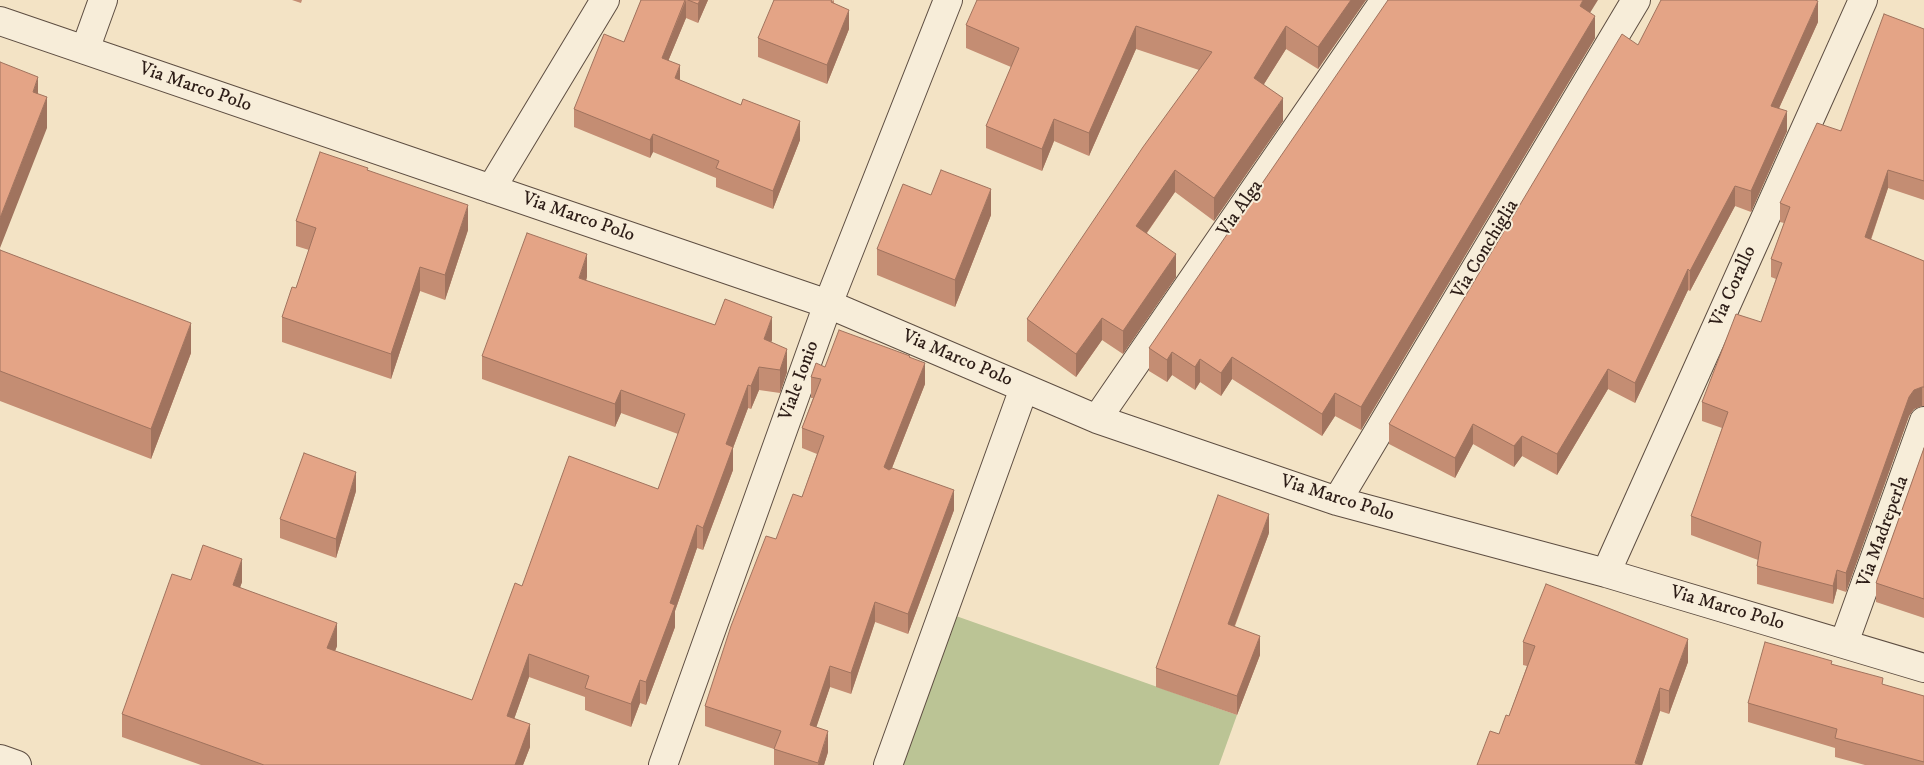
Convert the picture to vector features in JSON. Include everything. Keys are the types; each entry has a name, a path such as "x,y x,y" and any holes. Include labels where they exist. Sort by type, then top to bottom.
{"street":[{"path":"85,50 104,0"},
{"path":"491,188 606,0"},
{"name":"Viale Ionio","path":"663,765 828,304 948,0"},
{"name":"Via Alga","path":"1097,419 1385,0"},
{"name":"Via Conchiglia","path":"1337,501 1636,0"},
{"name":"Via Corallo","path":"1606,574 1863,0"},
{"name":"Via Marco Polo","path":"0,21 828,304 1097,419 1337,501 1606,574 1924,668"},
{"path":"888,765 1024,388"},
{"name":"Via Madreperla","path":"1844,643 1924,421"},
{"path":"0,759 17,765"}],"green space":[{"path":"956,616 1237,715 1219,765 903,765"}],"building":[{"path":"641,0 685,0 662,58 680,65 675,78 741,105 743,99 800,121 773,191 716,168 719,161 653,134 650,140 574,109 604,34 624,42"},
{"path":"688,0 700,0 698,4"},
{"path":"774,0 832,0 831,2 849,10 827,65 758,38"},
{"path":"977,0 1351,0 1318,47 1286,26 1254,78 1283,98 1214,198 1175,170 1136,226 1176,254 1123,331 1102,318 1076,354 1027,319 1143,147 1212,52 1136,26 1089,133 1054,119 1042,149 986,126 1019,48 966,25"},
{"path":"1388,0 1583,0 1580,6 1595,16 1361,407 1335,393 1322,414 1232,357 1221,373 1200,359 1195,367 1172,352 1167,360 1149,348"},
{"path":"1661,0 1818,1 1771,106 1787,111 1751,191 1735,186 1690,271 1688,269 1635,383 1608,369 1557,454 1522,436 1514,446 1473,424 1455,458 1389,424 1622,34 1638,45"},
{"path":"1884,14 1924,29 1924,181 1888,170 1865,237 1924,261 1924,387 1914,390 1909,397 1846,573 1837,570 1833,586 1757,566 1761,542 1691,516 1728,412 1702,402 1736,314 1761,322 1782,263 1771,259 1790,207 1780,203 1817,123 1841,131"},
{"path":"0,62 38,77 33,92 47,97 0,218"},
{"path":"320,152 468,205 445,275 420,267 391,354 282,317 292,287 296,288 316,228 296,221"},
{"path":"941,170 991,189 955,280 877,249 903,184 931,195"},
{"path":"527,233 587,254 579,278 715,325 725,299 772,317 764,339 787,349 780,370 759,367 751,386 748,385 726,444 733,447 703,528 697,525 670,603 675,605 646,682 640,680 631,704 585,688 589,676 529,654 507,716 530,724 515,765 264,765 122,714 172,574 191,580 203,545 242,559 233,585 337,623 327,648 472,700 515,583 522,586 569,456 658,489 685,414 621,390 615,404 482,356"},
{"path":"0,250 191,323 151,429 0,371"},
{"path":"839,330 925,363 884,467 889,470 892,468 954,490 908,614 875,602 851,673 830,666 810,725 828,731 818,763 774,749 781,731 705,706 731,626 766,536 776,539 793,494 802,497 824,436 802,428 821,379 811,377 816,363 825,367"},
{"path":"1924,448 1924,599 1876,583"},
{"path":"304,453 356,472 336,539 280,519"},
{"path":"1218,495 1269,514 1228,624 1260,636 1237,696 1156,668"},
{"path":"1546,584 1688,639 1669,691 1660,688 1635,763 1641,765 1477,765 1490,731 1499,734 1506,715 1509,716 1535,646 1523,642"},
{"path":"1765,642 1832,661 1831,664 1883,678 1882,684 1924,696 1924,762 1835,738 1837,729 1748,703"}]}
